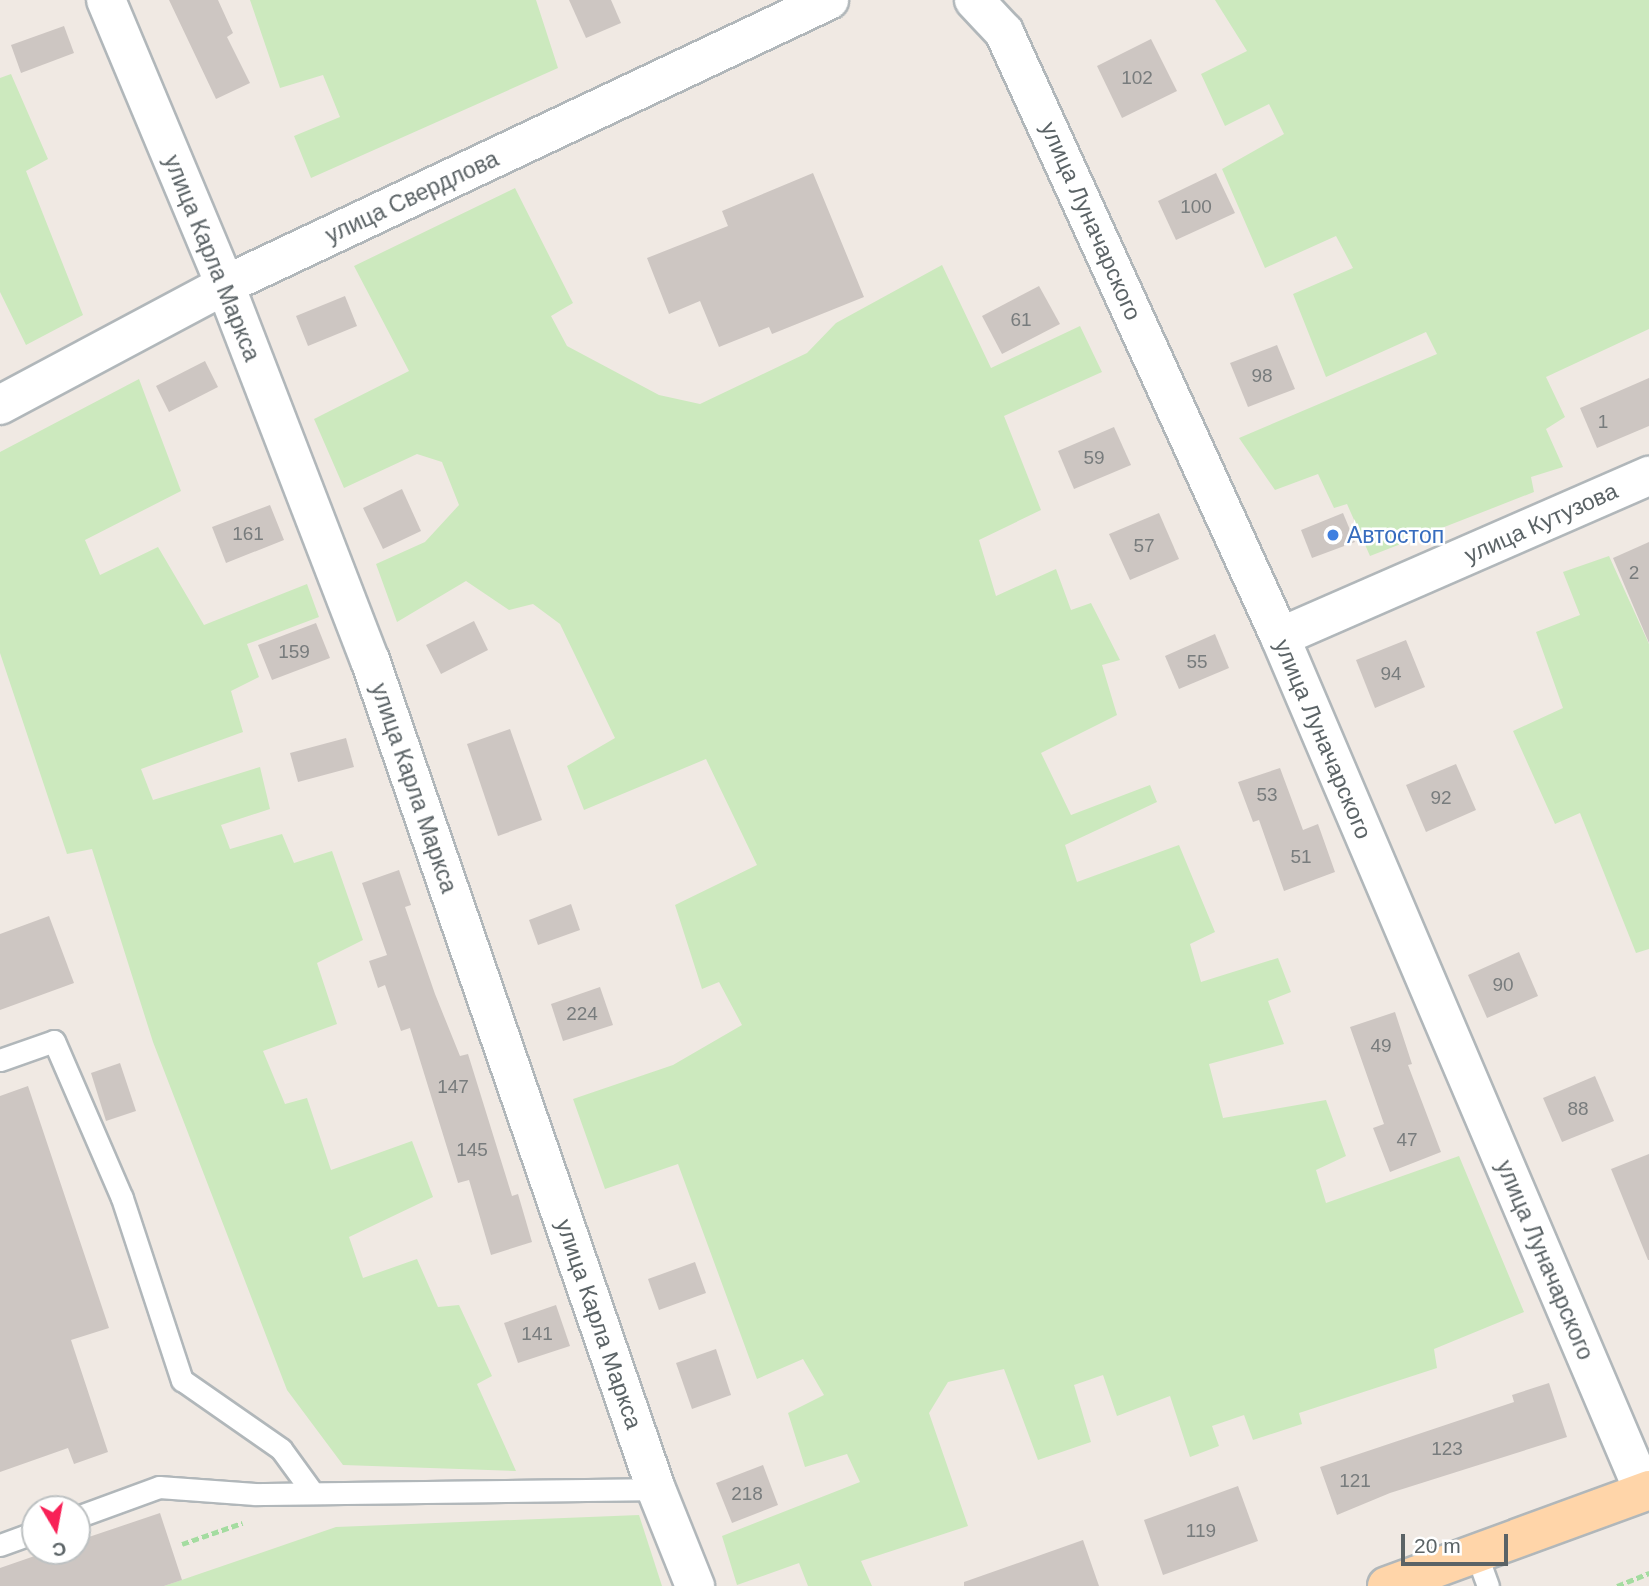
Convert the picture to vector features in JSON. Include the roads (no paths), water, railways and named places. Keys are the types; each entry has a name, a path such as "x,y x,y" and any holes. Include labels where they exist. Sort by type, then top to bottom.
{"main road":[{"path":"1387,1586 1482,1570 1646,1491"}],"street":[{"name":"улица Карла Маркса","path":"106,0 225,285 370,660 656,1489 695,1586"},
{"name":"улица Свердлова","path":"0,405 225,285 829,0"},
{"name":"улица Луначарского","path":"974,0 1004,32 1280,637 1646,1491"},
{"name":"улица Кутузова","path":"1280,637 1649,476"}],"lane":[{"path":"0,1060 54,1041 122,1198 182,1380 281,1449 313,1493"},
{"path":"91,1512 159,1487 313,1493 656,1489"},
{"path":"0,1545 21,1537"}],"place":[{"name":"Автостоп","path":"1333,535"}]}
